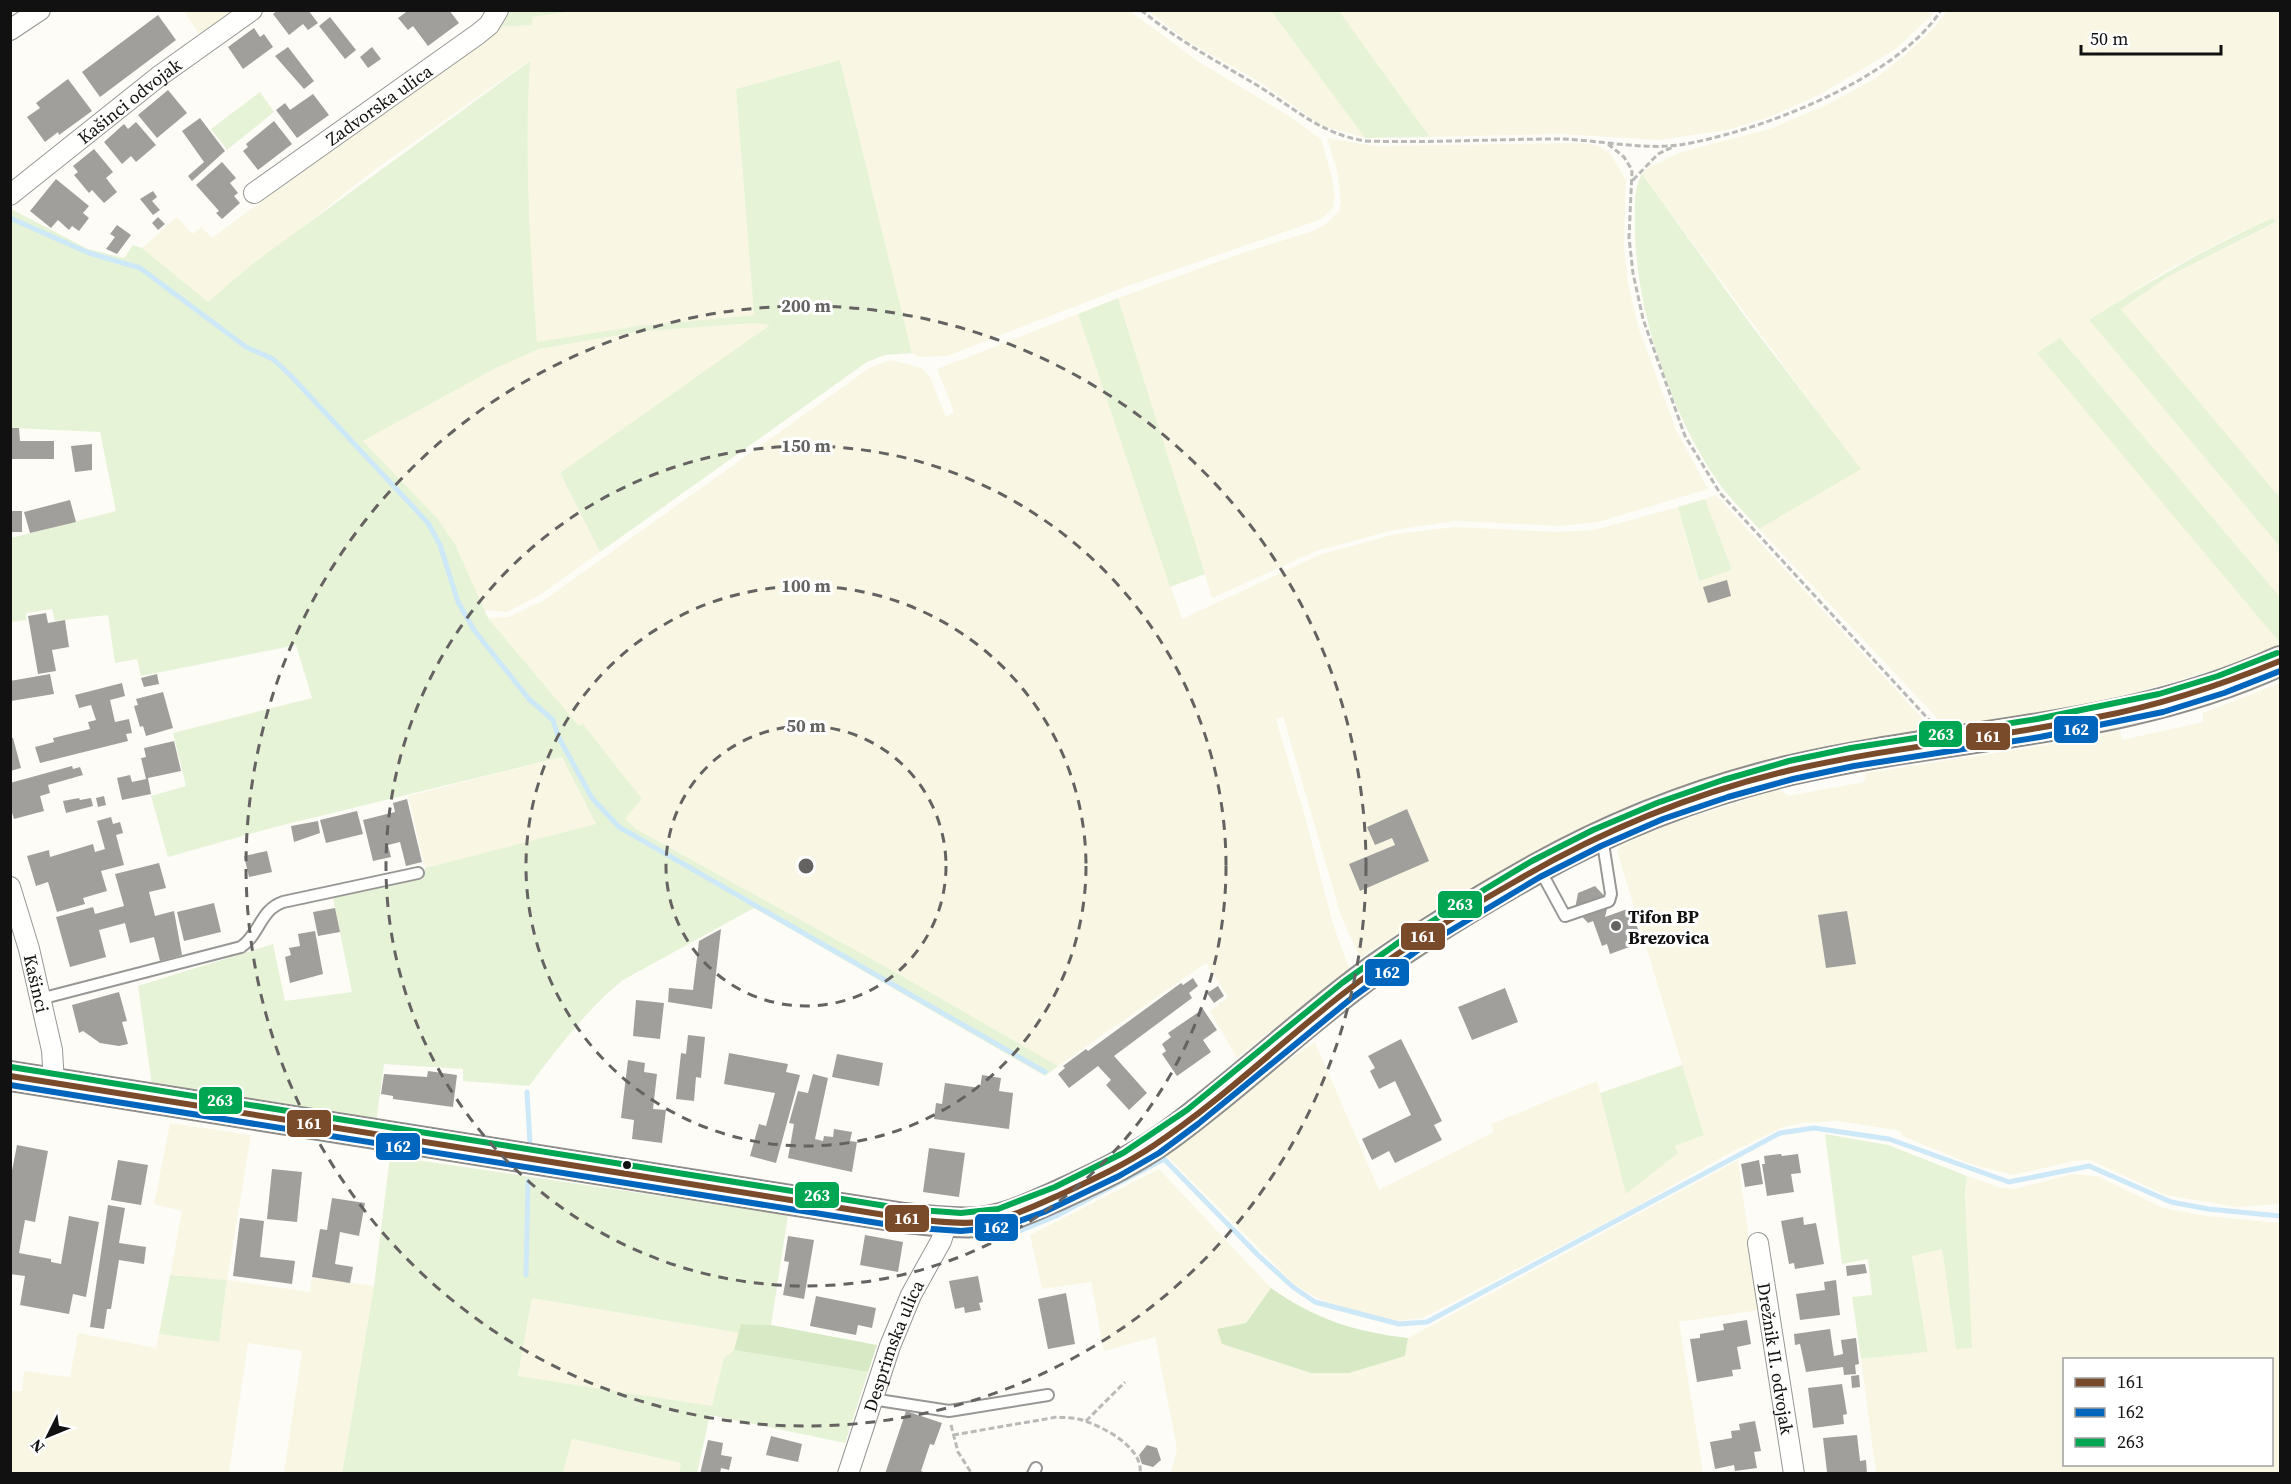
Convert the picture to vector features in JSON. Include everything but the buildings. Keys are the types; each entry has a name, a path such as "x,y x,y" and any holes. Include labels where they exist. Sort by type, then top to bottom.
{"main road":[{"path":"10,1076 881,1214 947,1222 978,1222 1017,1214 1077,1187 1137,1155 1166,1137 1374,970 1455,916 1539,867 1602,837 1699,797 1752,780 1838,761 2022,733 2160,703 2225,684 2280,661"}],"street":[{"path":"10,30 40,10"},
{"name":"Kašinci odvojak","path":"10,195 167,70 252,10"},
{"name":"Zadvorska ulica","path":"254,193 478,34 489,25 498,10"},
{"name":"Kašinci","path":"10,887 52,1050 54,1083"},
{"name":"Desprimska ulica","path":"848,1473 906,1305 940,1241 947,1222"},
{"name":"Drežnik II. odvojak","path":"1758,1243 1794,1473"}],"lane":[{"path":"1539,867 1565,916 1608,901 1611,894 1602,837"},
{"path":"40,999 241,947 257,932 266,912 283,902 418,873"},
{"path":"872,1399 949,1412 1048,1395"}],"path":[{"path":"1141,10 1185,44 1261,88 1312,123 1342,137 1386,142 1562,139 1676,145 1731,134 1765,124 1823,99 1899,52 1925,30 1941,10"},
{"path":"1606,142 1624,157 1632,170 1629,238 1633,273 1650,340 1685,436 1720,493 1931,721 1941,745"},
{"path":"1633,180 1658,154 1676,145"},
{"path":"1086,1421 1125,1382"},
{"path":"949,1412 958,1452 972,1473"},
{"path":"953,1435 1057,1417 1086,1421 1132,1448 1141,1468 1140,1473"}],"shaded area":[{"path":"1924,10 1934,13 1896,49 1819,95 1772,116 1728,130 1659,140 1560,134 1430,137 1339,11"},
{"path":"184,11 243,11 202,39"},
{"path":"574,11 1130,11 1199,62 1289,116 1321,139 1332,177 1335,196 1333,208 1322,219 1125,287 947,356 919,357 912,353 840,60 736,89 754,315 638,326 537,343 527,211 526,126 529,61 373,171 208,303 142,248 177,217 192,234 201,227 212,238 498,27 532,25 532,17"},
{"path":"1148,11 1271,11 1365,138 1321,125 1258,81 1190,43"},
{"path":"1947,11 2280,11 2280,498 2120,309 2169,276 2275,223 2273,218 2234,235 2166,271 2089,320 2280,547 2280,597 2060,338 2280,644 2236,664 2085,706 1943,730 1935,716 1759,529 1860,469 1642,174 1649,167 1681,152 1773,128 1828,104 1874,79 1904,56 1932,30"},
{"path":"1327,138 1375,146 1582,143 1599,146 1610,153 1626,180 1624,245 1628,283 1638,326 1676,430 1708,489 1598,522 1560,526 1456,521 1394,530 1316,551 1212,598 1118,298 1325,225 1339,211 1341,202 1337,171"},
{"path":"1078,314 1182,619 1319,555 1395,534 1456,527 1557,532 1594,530 1678,507 1698,580 1732,570 1705,499 1716,495 1923,719 1931,734 1830,747 1751,765 1666,794 1472,890 1462,892 1360,958 1341,916 1283,716 1276,720 1304,813 1333,924 1349,968 1237,1058 1210,1011 1228,997 1206,963 1058,1066 895,972 636,829 625,819 642,799 583,724 579,726 488,618 509,617 544,600 871,367 891,360 922,368 930,377 946,417 954,412 937,369"},
{"path":"753,323 771,325 560,473 600,552 540,595 507,612 484,610 455,544 438,519 363,441 494,369 539,349 637,332"},
{"path":"2280,683 2280,1204 2237,1207 2165,1195 2090,1160 2074,1161 2013,1175 1973,1165 1902,1136 1900,1131 1839,1121 1803,1123 1783,1127 1726,1155 1630,1210 1423,1318 1399,1321 1345,1309 1317,1298 1295,1285 1166,1155 1253,1084 1315,1042 1379,1190 1494,1132 1491,1124 1597,1081 1626,1193 1678,1153 1675,1146 1703,1134 1617,851 1621,845 1665,826 1779,789 1788,796 1864,782 1866,773 2053,744 2120,730 2122,740 2203,722 2203,713"},
{"path":"562,757 597,825 425,868 408,796"},
{"path":"170,1123 251,1135 227,1280 170,1275 182,1211 154,1204"},
{"path":"1738,1160 1759,1310 1679,1322 1703,1473 1171,1473 1177,1449 1155,1337 1104,1351 1091,1282 1042,1289 1030,1235 1159,1169 1271,1288 1246,1323 1222,1344 1311,1373 1405,1356 1408,1338"},
{"path":"2073,1174 2097,1176 2163,1208 2207,1216 2280,1223 2280,1473 1876,1473 1861,1359 1928,1352 1912,1255 1942,1249 1956,1349 1967,1176 1999,1187 2014,1189"},
{"path":"312,1277 374,1286 342,1473 284,1473 302,1351 248,1343 229,1473 11,1474 11,1391 22,1391 24,1371 70,1377 78,1333 156,1348 159,1334 219,1342 227,1280 310,1292"},
{"path":"532,1298 739,1333 734,1350 724,1358 712,1406 518,1377"},
{"path":"571,1439 681,1463 679,1473 563,1474"}],"green space":[{"path":"506,11 574,11 533,17 532,25 498,27"},
{"path":"1271,11 1339,11 1430,137 1365,138"},
{"path":"840,60 912,353 885,355 867,362 600,552 560,473 770,325 753,323 637,332 539,349 494,369 363,441 438,519 455,544 488,618 579,726 583,724 642,799 625,819 636,829 895,972 1058,1066 1045,1076 754,908 623,980 585,1017 529,1086 463,1081 463,1069 384,1064 376,1123 152,1085 138,986 273,944 285,1001 352,992 333,898 423,879 425,868 596,824 562,757 275,827 168,857 151,796 186,786 173,733 312,698 296,645 141,676 137,659 115,663 108,615 55,621 52,609 26,613 26,620 11,622 11,538 116,511 100,432 11,428 11,209 88,249 124,258 133,245 142,248 208,302 251,265 530,61 528,166 537,342 638,326 754,315 736,89"},
{"path":"260,92 274,112 227,150 211,129"},
{"path":"1642,174 1749,322 1861,469 1759,529 1712,474 1678,409 1654,346 1646,314 1636,249 1636,195"},
{"path":"2273,218 2276,222 2169,276 2121,309 2280,498 2280,547 2089,320 2179,265"},
{"path":"1118,298 1205,574 1170,587 1078,314"},
{"path":"2060,338 2280,597 2280,643 2037,353"},
{"path":"1705,499 1732,570 1699,581 1678,507"},
{"path":"1682,1065 1704,1135 1675,1146 1678,1153 1626,1194 1600,1093"},
{"path":"1825,1134 1888,1145 1967,1176 1965,1195 1972,1348 1956,1349 1942,1249 1912,1256 1928,1352 1861,1359 1852,1297 1872,1295 1868,1259 1842,1264"},
{"path":"390,1156 788,1215 771,1325 741,1324 739,1333 532,1298 518,1376 712,1406 724,1358 734,1350 868,1372 845,1443 710,1415 697,1473 679,1473 681,1463 572,1439 563,1473 342,1474 374,1286"},
{"path":"170,1275 227,1280 219,1342 159,1334"},
{"path":"1271,1288 1303,1308 1336,1322 1371,1332 1408,1338 1405,1356 1349,1373 1311,1373 1222,1344 1217,1329 1246,1323"},
{"path":"741,1324 771,1325 877,1345 868,1372 734,1350"}],"waterway":[{"path":"10,218 89,253 140,268 246,347 273,359 291,376 428,523 440,545 458,602 474,630 529,699 553,720 558,736 592,798 619,827 1045,1072"},
{"path":"527,1092 530,1144"},
{"path":"1014,1233 1056,1216 1164,1159 1258,1255 1293,1287 1315,1302 1399,1324 1427,1322 1780,1133 1814,1128 1889,1139 2009,1182 2089,1166 2171,1202 2208,1209 2280,1216"},
{"path":"526,1275 528,1181"}],"transit line":[{"name":"263","path":"11,1067 905,1209 961,1213 998,1209 1055,1187 1123,1153 1187,1110 1342,983 1409,935 1532,861 1593,830 1657,803 1723,780 1789,761 1851,748 2037,719 2159,694 2218,676 2277,653"},
{"name":"161","path":"10,1076 904,1218 961,1223 991,1220 1045,1201 1143,1153 1203,1110 1320,1012 1406,948 1449,920 1548,863 1649,815 1719,790 1791,770 1867,755 2021,731 2145,707 2190,694 2280,661"},
{"name":"162","path":"10,1085 903,1227 961,1231 1003,1227 1044,1212 1119,1176 1159,1153 1198,1124 1353,997 1418,950 1540,877 1601,846 1663,819 1728,797 1793,779 1854,766 2040,737 2163,712 2224,693 2280,671"}],"place":[{"name":"Tifon BP Brezovica","path":"1616,926"}]}
